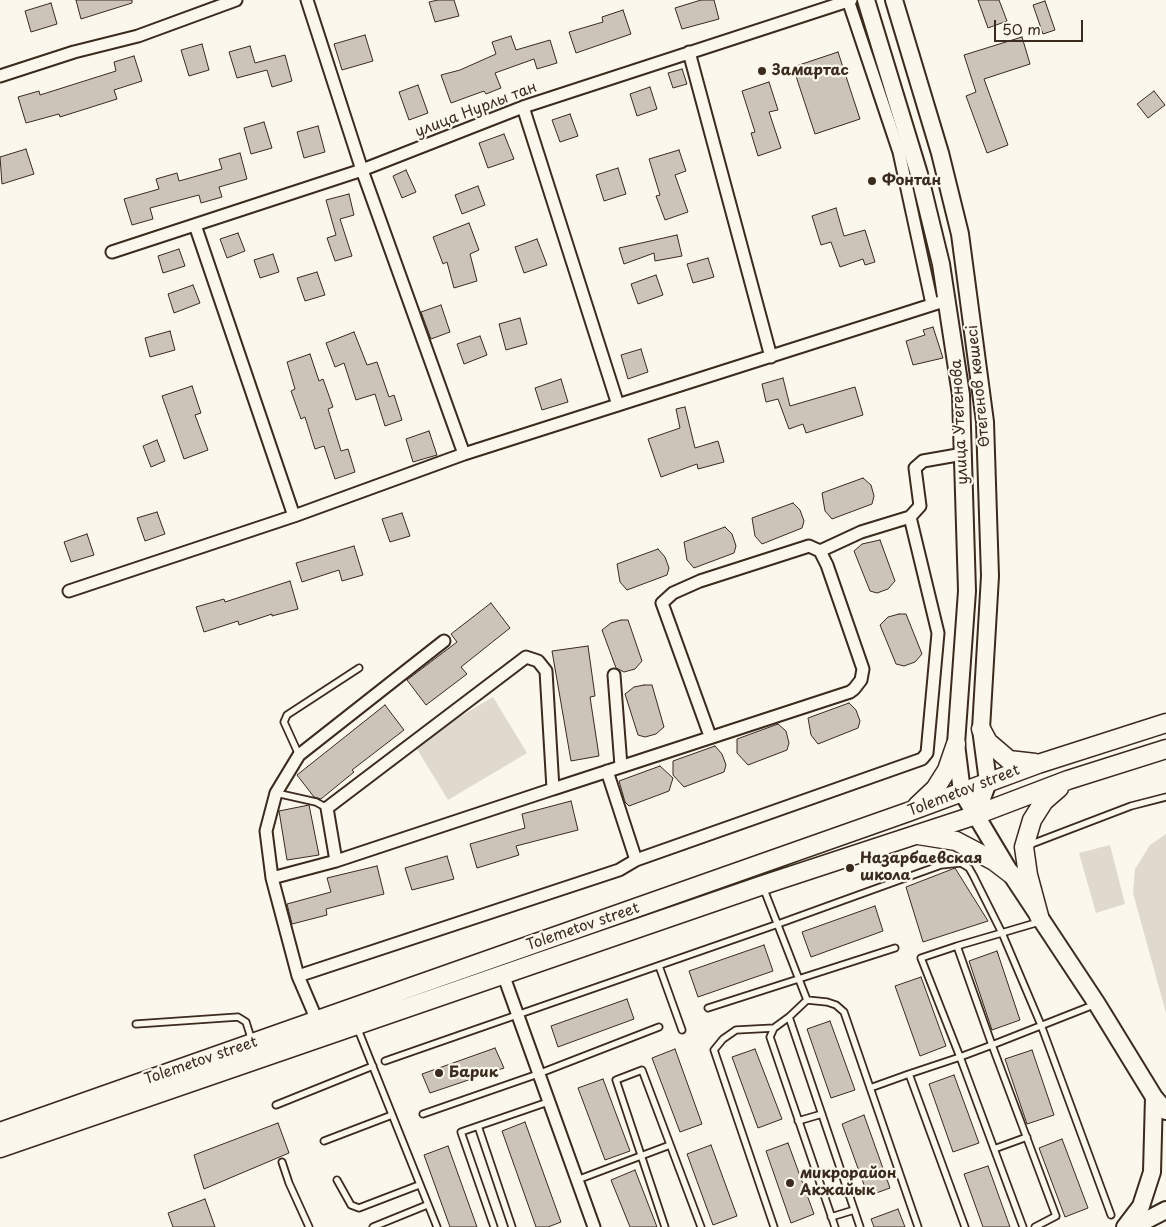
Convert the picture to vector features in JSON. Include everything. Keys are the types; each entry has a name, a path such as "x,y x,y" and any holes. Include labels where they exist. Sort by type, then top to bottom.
{"main road":[{"name":"улица Утегенова","path":"866,0 919,174 941,264 940,302 961,395 967,591 956,744 962,792 1011,874 1097,1004 1154,1097 1166,1110"},
{"name":"Өтегенов көшесі","path":"894,0 940,153 960,234 986,422 990,576 981,729 988,782"},
{"name":"Tolemetov street","path":"0,1148 988,782 1166,723"},
{"path":"981,729 988,742 1009,760 1038,764"},
{"path":"908,812 924,801 935,788 947,770 956,744"},
{"name":"Tolemetov street","path":"0,1132 314,1021 354,1016 503,974 763,885 976,815 1068,780 1166,749"},
{"path":"1041,919 1028,875 1024,847 1032,820 1044,801 1068,780"},
{"path":"976,815 988,782"},
{"path":"916,835 956,842 994,861 1011,874"},
{"path":"1125,1227 1141,1206 1152,1172 1154,1097"},
{"path":"1134,1227 1166,1210"}],"street":[{"path":"0,76 74,52 138,36 236,0"},
{"path":"307,0 362,170 464,454"},
{"path":"69,591 294,516 464,454 940,302 900,152 849,0"},
{"name":"улица Нурлы тан","path":"112,252 362,170 523,107 849,0"},
{"path":"689,52 771,357"},
{"path":"523,107 618,405"},
{"path":"195,225 294,516"},
{"path":"820,551 861,532 910,517 920,506 915,468 923,461 963,454"},
{"path":"298,976 619,870 636,860 922,759 926,754 938,633 910,517"},
{"path":"272,878 336,861 710,736 850,692 861,680 864,669 827,565 820,551 809,546 726,573 673,593 662,603 710,736"},
{"path":"314,1021 313,1011 298,976 272,878 266,832 276,793 299,755 444,641"},
{"path":"336,861 327,808 526,657 538,661 546,671 553,789"},
{"path":"614,675 621,766"},
{"path":"607,771 636,860"},
{"path":"503,974 594,1227"}],"lane":[{"path":"299,755 284,722 287,715 359,668"},
{"path":"276,793 316,802 327,808"},
{"path":"1024,847 1131,806 1166,797"},
{"path":"384,1061 518,1016 940,865 961,863 969,868 974,875 1002,934 1041,1025 1111,1215"},
{"path":"763,885 808,1000"},
{"path":"1023,1227 960,1056 921,958 1002,934 1041,919"},
{"path":"958,946 992,1045 1056,1216 1035,1227"},
{"path":"708,1008 895,948"},
{"path":"659,966 682,1030"},
{"path":"835,1227 770,1037 774,1028 808,1000 836,1005 844,1012 918,1227"},
{"path":"870,1088 992,1045 1097,1004"},
{"path":"354,1016 437,1227"},
{"path":"136,1024 238,1017 246,1022 253,1043"},
{"path":"789,1017 860,1227"},
{"path":"423,1114 538,1074 659,1027"},
{"path":"774,1028 736,1030 723,1039 714,1050 774,1227"},
{"path":"276,1105 373,1066"},
{"path":"665,1227 640,1157 616,1080 642,1070 701,1227"},
{"path":"909,1074 965,1227"},
{"path":"494,1227 462,1132 548,1102"},
{"path":"798,1120 822,1114"},
{"path":"324,1141 392,1115"},
{"path":"478,1126 512,1227"},
{"path":"994,1149 1027,1137"},
{"path":"577,1180 670,1145"},
{"path":"282,1162 289,1183 309,1227"},
{"path":"338,1180 351,1205 359,1208 419,1184"},
{"path":"373,1227 427,1205"},
{"path":"831,1217 854,1210"}],"shaded area":[{"path":"493,697 527,753 448,800 414,744"},
{"path":"1166,834 1166,1013 1133,893 1135,869 1150,845"},
{"path":"1110,845 1125,904 1096,913 1079,853"}],"building":[{"path":"76,0 132,0 132,3 81,19"},
{"path":"454,0 459,16 435,22 429,2"},
{"path":"701,0 714,0 719,19 682,29 675,8"},
{"path":"978,0 999,0 1007,21 988,28"},
{"path":"1045,1 1055,30 1043,34 1033,5"},
{"path":"51,3 57,24 31,32 25,11"},
{"path":"623,10 631,34 576,53 569,32 603,22 602,17"},
{"path":"365,35 373,61 342,70 334,44"},
{"path":"511,36 516,50 550,40 557,63 537,69 534,59 495,73 501,88 486,94 484,91 451,103 441,75 460,70 496,54 492,42"},
{"path":"1022,37 1030,64 984,79 1008,145 987,153 966,96 976,92 964,55"},
{"path":"202,44 209,70 189,76 181,50"},
{"path":"250,46 255,63 285,55 292,81 272,87 267,70 237,78 229,52"},
{"path":"838,52 860,119 815,134 793,67"},
{"path":"134,56 142,81 114,90 117,99 60,117 59,114 26,123 18,97 39,91 40,95 116,71 114,62"},
{"path":"682,69 687,84 673,88 668,73"},
{"path":"769,82 778,110 769,112 781,148 758,156 751,133 755,132 742,91"},
{"path":"418,85 428,113 409,120 399,92"},
{"path":"650,87 657,109 637,116 630,94"},
{"path":"1154,91 1165,105 1148,118 1137,104"},
{"path":"570,114 578,136 560,142 552,120"},
{"path":"264,122 272,148 251,154 244,128"},
{"path":"318,126 325,152 304,158 297,132"},
{"path":"504,134 514,159 488,168 479,143"},
{"path":"26,149 34,174 2,184 0,157"},
{"path":"679,150 686,171 675,175 688,212 665,220 656,196 660,195 649,159"},
{"path":"240,153 247,179 219,187 222,197 201,203 199,195 150,208 153,219 132,225 124,199 159,189 156,179 177,173 179,181 222,169 219,159"},
{"path":"618,168 626,194 604,201 596,175"},
{"path":"406,170 416,192 402,198 393,176"},
{"path":"478,186 485,205 462,214 455,195"},
{"path":"349,194 354,215 340,219 352,256 335,261 327,238 336,235 326,200"},
{"path":"836,208 844,236 865,230 875,262 865,265 863,259 840,267 831,242 821,245 812,216"},
{"path":"469,223 479,250 470,254 477,281 454,288 447,262 443,264 433,237"},
{"path":"238,233 245,251 227,258 220,239"},
{"path":"677,235 682,256 655,261 654,253 624,264 619,248"},
{"path":"537,239 547,265 524,273 515,247"},
{"path":"179,249 185,266 163,273 158,256"},
{"path":"273,254 279,272 260,278 254,260"},
{"path":"708,258 714,277 693,283 687,264"},
{"path":"317,272 325,295 305,301 297,278"},
{"path":"656,275 663,295 638,304 631,284"},
{"path":"193,285 200,303 174,313 168,294"},
{"path":"441,305 450,332 431,339 421,312"},
{"path":"520,318 527,344 506,350 499,324"},
{"path":"933,327 943,358 913,365 906,341 925,335 923,330"},
{"path":"170,331 175,350 150,357 145,338"},
{"path":"354,332 367,365 377,362 389,397 394,395 402,420 385,426 375,394 356,400 344,363 335,367 326,343"},
{"path":"480,336 487,355 464,364 457,344"},
{"path":"641,349 648,372 628,379 621,355"},
{"path":"310,354 319,381 323,379 333,407 328,409 341,451 348,449 355,472 335,479 324,446 315,449 305,417 301,419 291,391 295,389 287,362"},
{"path":"783,378 790,406 855,387 863,415 806,433 803,424 789,429 778,399 766,402 762,384"},
{"path":"561,379 568,402 542,410 535,388"},
{"path":"192,386 201,413 195,415 208,450 184,459 162,396"},
{"path":"685,407 695,448 718,441 724,462 698,469 697,464 661,477 648,439 680,428 676,409"},
{"path":"429,431 437,455 413,462 406,439"},
{"path":"157,440 165,461 151,467 143,446"},
{"path":"863,478 871,485 874,496 872,504 832,519 825,511 822,493"},
{"path":"793,503 800,510 804,521 802,528 762,544 755,536 752,518"},
{"path":"157,512 165,534 145,541 137,518"},
{"path":"402,513 410,536 390,542 382,519"},
{"path":"725,527 732,534 736,546 734,553 694,568 687,560 684,542"},
{"path":"87,534 94,555 71,562 64,542"},
{"path":"880,540 895,581 888,589 877,593 870,591 854,551 862,544"},
{"path":"354,546 363,575 342,581 339,570 302,582 296,563"},
{"path":"658,549 665,557 669,568 667,575 627,590 620,582 617,564"},
{"path":"290,581 298,609 272,616 272,614 239,625 238,621 204,632 196,607 224,599 225,602"},
{"path":"491,603 510,628 461,667 467,674 426,705 407,680 457,642 451,634"},
{"path":"906,614 922,654 915,662 904,666 896,664 880,625 888,617"},
{"path":"628,620 642,661 635,669 624,672 616,668 602,630 611,623"},
{"path":"588,646 595,696 590,697 599,756 571,761 552,651"},
{"path":"652,685 664,727 656,734 645,737 638,735 625,694 634,687"},
{"path":"849,703 856,710 860,721 858,728 818,744 811,735 808,718"},
{"path":"385,705 404,730 352,770 354,772 321,799 314,797 297,775"},
{"path":"778,724 786,731 789,743 787,750 748,765 737,753 737,739"},
{"path":"715,746 722,754 726,765 724,772 684,787 673,775 673,761"},
{"path":"660,766 673,778 669,791 629,806 625,802 619,781"},
{"path":"571,801 578,830 516,846 519,855 477,868 470,844 525,828 522,814"},
{"path":"309,805 319,855 287,860 279,811"},
{"path":"447,856 454,879 412,890 405,868"},
{"path":"377,866 384,894 326,909 327,915 292,924 287,904 331,892 327,878"},
{"path":"955,868 988,921 923,942 906,887"},
{"path":"875,906 883,931 811,957 802,932"},
{"path":"764,945 773,971 698,997 689,971"},
{"path":"997,951 1020,1020 992,1030 969,961"},
{"path":"921,977 946,1046 920,1056 895,986"},
{"path":"627,999 634,1019 558,1047 551,1026"},
{"path":"830,1021 855,1090 831,1098 807,1029"},
{"path":"495,1048 504,1068 430,1093 422,1074"},
{"path":"675,1049 702,1124 680,1132 652,1058"},
{"path":"755,1049 782,1119 758,1128 732,1057"},
{"path":"1032,1050 1054,1115 1027,1124 1005,1059"},
{"path":"954,1075 979,1143 953,1152 929,1084"},
{"path":"603,1079 630,1151 605,1160 578,1088"},
{"path":"864,1115 890,1188 868,1196 842,1124"},
{"path":"525,1122 561,1222 548,1227 536,1227 502,1131"},
{"path":"278,1123 289,1153 204,1189 194,1155"},
{"path":"1062,1139 1088,1208 1065,1217 1039,1148"},
{"name":"микрорайон Акжайык","path":"788,1143 814,1214 791,1223 766,1151"},
{"path":"711,1145 737,1216 713,1225 687,1154"},
{"path":"448,1146 477,1227 450,1227 424,1155"},
{"path":"988,1166 1010,1227 983,1227 964,1174"},
{"path":"635,1170 657,1227 630,1227 611,1180"},
{"path":"205,1199 215,1227 173,1227 168,1213"},
{"path":"898,1209 905,1227 874,1227 871,1219"}],"place":[{"name":"Замартас","path":"762,71"},
{"name":"Фонтан","path":"872,181"},
{"name":"Назарбаевская школа","path":"850,868"},
{"name":"Барик","path":"439,1073"},
{"name":"микрорайон Акжайык","path":"790,1183"}]}
